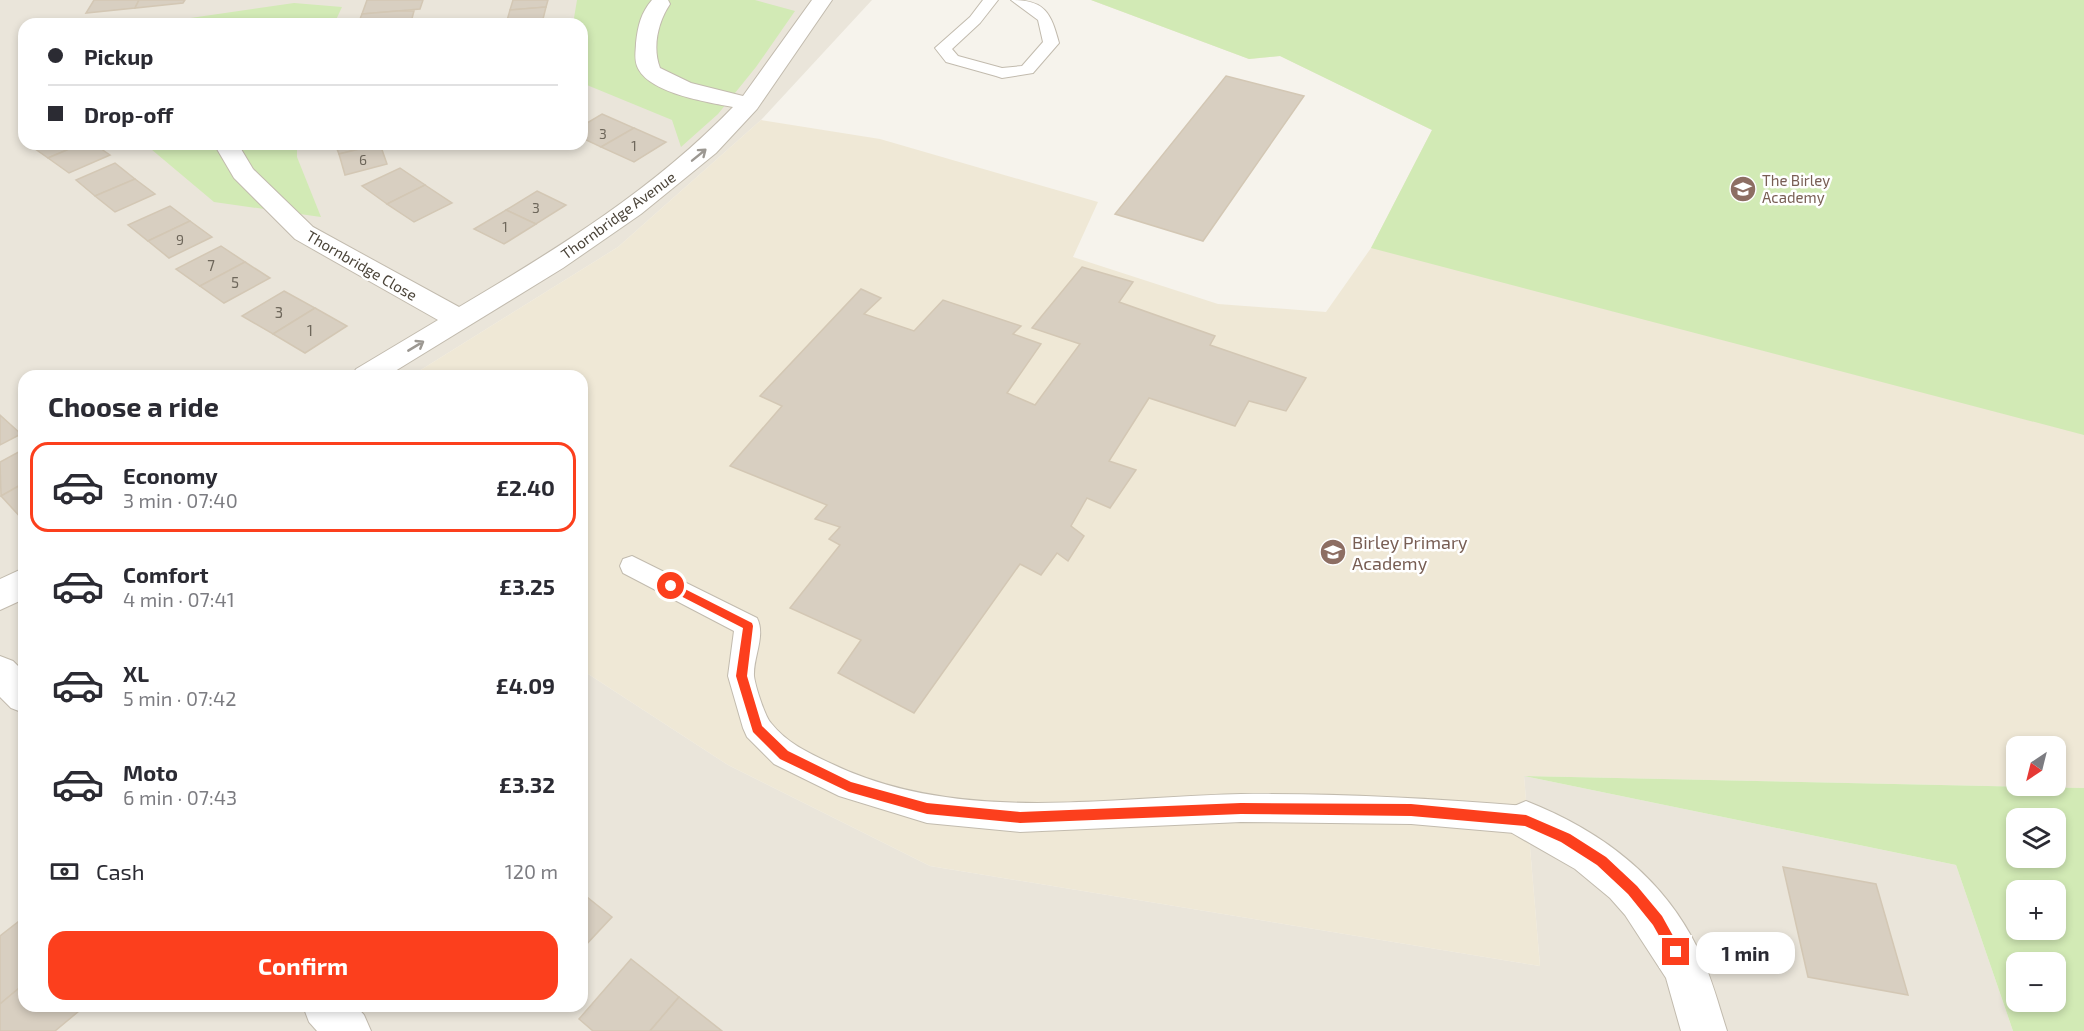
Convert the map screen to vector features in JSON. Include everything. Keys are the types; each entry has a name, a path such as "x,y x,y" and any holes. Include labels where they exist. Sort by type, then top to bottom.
{"street":[{"name":"Thornbridge Avenue","path":"376,370 554,262 632,209 707,148 749,104 822,0"},
{"path":"660,4 648,23 646,60 652,73 669,83 749,104"},
{"name":"Thornbridge Close","path":"230,150 243,173 304,233 460,320"},
{"path":"0,596 18,586"},
{"path":"0,672 18,691"},
{"path":"1526,820 1566,838 1602,861 1632,890 1657,921 1685,968 1704,1031"},
{"path":"330,1012 348,1031"}],"lane":[{"path":"991,0 975,20 944,48 952,59 1002,73 1027,70 1051,43 1045,18 1018,0"},
{"path":"632,566 748,626 741,676 757,728 784,755 849,787 927,809 1020,818 1241,808 1411,810 1526,820"}],"shaded area":[{"path":"0,0 872,0 761,120 618,247 421,370 18,370 18,1012 588,1012 588,674 728,765 930,866 1540,966 1524,776 1956,865 2013,1031 0,1031"},
{"name":"Birley Primary Academy","path":"1091,0 2084,20 2084,788 2066,788 2066,736 2006,736 2006,786 1524,776 1540,966 930,866 728,765 588,674 588,370 421,370 618,247 761,120 880,139 1098,202 1073,257 1218,304 1326,312 1371,248 1432,130 1280,56 1249,59"}],"green space":[{"path":"577,0 755,0 795,11 756,67 718,114 681,147 672,120 588,85 588,18 574,18"},
{"name":"The Birley Academy","path":"1091,0 2084,0 2084,435 1371,248 1432,130 1280,56 1249,59"},
{"path":"294,3 342,7 337,18 190,18"},
{"path":"152,150 297,150 297,157 321,217 214,202"},
{"path":"1524,776 2006,786 2006,796 2066,796 2066,788 2084,788 2084,1031 2013,1031 2006,1012 2066,1012 2066,952 2006,952 2006,1011 1956,865"}],"building":[{"path":"94,0 139,0 135,8 86,13"},
{"path":"139,0 185,0 183,3 135,8"},
{"path":"367,0 423,0 420,9 362,14"},
{"path":"513,0 548,0 546,7 510,10"},
{"path":"546,7 543,18 508,18 510,10"},
{"path":"414,11 412,18 360,18 362,14"},
{"path":"1226,76 1304,96 1203,241 1115,214"},
{"path":"602,114 634,128 601,147 588,141 588,122"},
{"path":"634,128 666,142 634,162 601,147"},
{"path":"37,150 67,150 48,158"},
{"path":"67,150 103,150 110,155 69,173 48,158"},
{"path":"337,150 355,150 339,154"},
{"path":"355,150 382,150 387,164 345,175 339,154"},
{"path":"115,163 135,179 95,196 76,180"},
{"path":"400,168 425,185 387,204 362,186"},
{"path":"135,179 155,194 115,212 95,196"},
{"path":"425,185 452,203 414,222 387,204"},
{"path":"537,191 566,205 536,224 506,210"},
{"path":"170,206 190,221 148,241 128,225"},
{"path":"506,210 536,224 504,244 474,229"},
{"path":"190,221 212,237 169,258 148,241"},
{"path":"221,246 245,262 200,286 176,269"},
{"path":"245,262 270,278 224,303 200,286"},
{"path":"1082,267 1133,282 1119,302 1215,336 1210,345 1306,378 1286,411 1249,401 1235,426 1149,398 1109,461 1136,470 1110,508 1087,498 1071,526 1084,536 1068,561 1057,553 1041,575 1020,564 914,713 838,673 861,640 790,608 840,545 829,539 840,527 815,519 827,505 730,466 782,406 760,396 861,289 881,298 864,314 914,331 943,300 1021,326 1013,334 1041,344 1007,393 1035,405 1080,344 1032,328"},
{"path":"284,291 315,308 273,334 242,316"},
{"path":"315,308 347,326 305,353 273,334"},
{"path":"0,415 18,431 18,436 0,445"},
{"path":"18,452 18,486 1,496 0,462"},
{"path":"18,486 18,515 1,496"},
{"path":"1783,867 1876,884 1908,995 1808,977"},
{"path":"588,898 612,917 588,943"},
{"path":"18,922 18,989 0,1004 0,936"},
{"path":"631,959 679,997 650,1031 593,1031 579,1019 585,1012 588,1012 588,1009"},
{"path":"18,989 18,1012 78,1012 55,1031 0,1031 0,1004"},
{"path":"679,997 722,1031 650,1031"}],"place":[{"name":"The Birley Academy","path":"1743,189"},
{"name":"Birley Primary Academy","path":"1333,552"}],"route":[{"path":"671,586 748,626 741,676 757,728 784,755 849,787 927,809 1020,818 1241,808 1411,810 1526,820 1566,838 1602,861 1632,890 1657,921 1676,952"}]}
